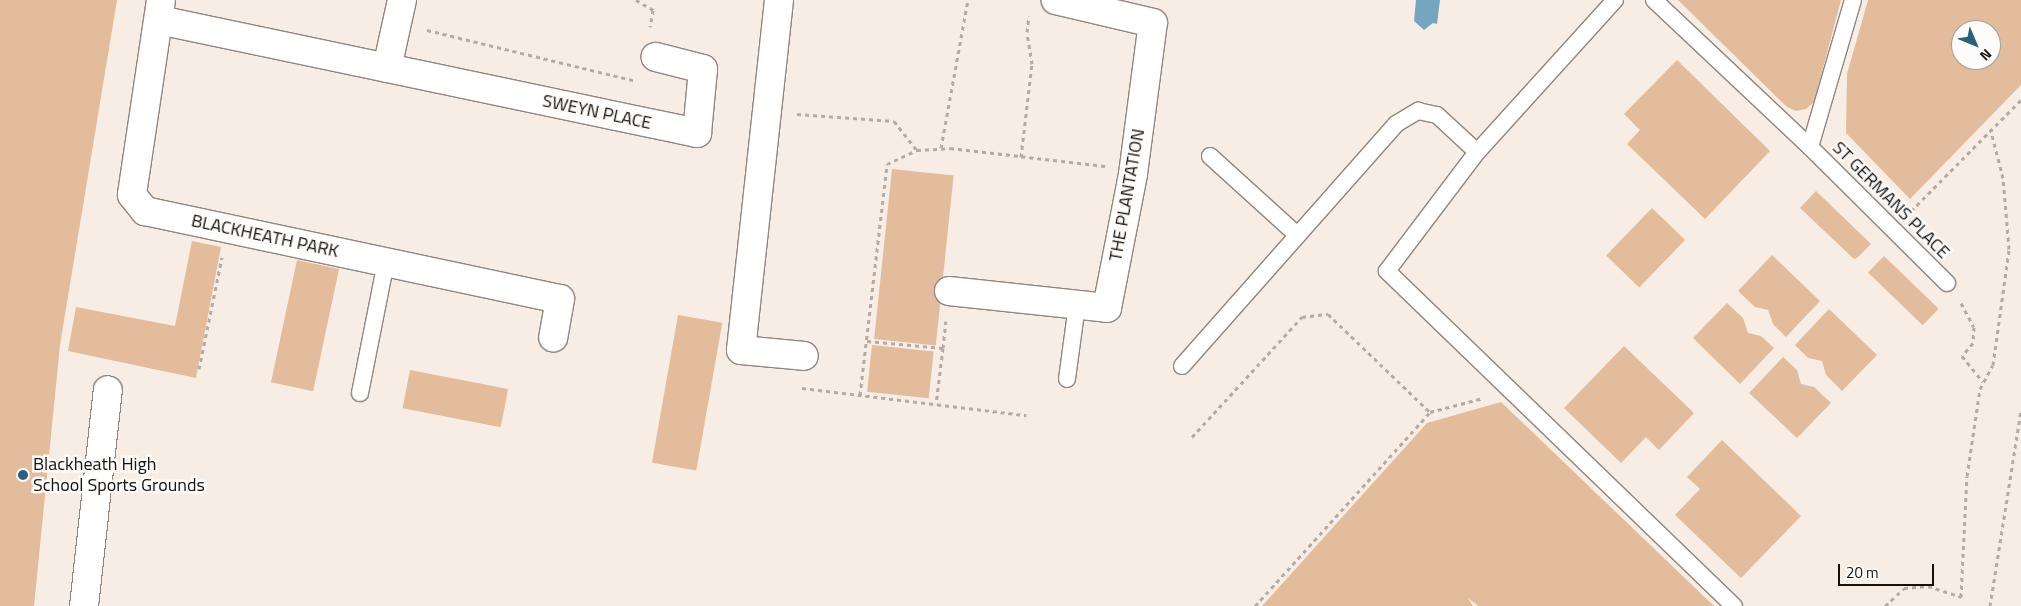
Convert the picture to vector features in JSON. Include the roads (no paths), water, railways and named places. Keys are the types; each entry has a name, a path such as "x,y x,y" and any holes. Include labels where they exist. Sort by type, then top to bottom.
{"street":[{"path":"387,68 402,0"},
{"path":"779,0 741,350 804,356"},
{"name":"THE PLANTATION","path":"950,291 1107,308 1133,170 1153,23 1056,0"},
{"name":"SWEYN PLACE","path":"160,10 387,68 697,133 703,69 656,57"},
{"name":"BLACKHEATH PARK","path":"160,10 132,195 145,211 560,299 553,337"},
{"path":"84,606 108,390"}],"lane":[{"path":"1615,0 1476,152 1387,271 1734,606"},
{"path":"1654,0 1810,147"},
{"name":"ST GERMANS PLACE","path":"1853,0 1810,147 1947,283"},
{"path":"1182,366 1396,124 1418,111 1436,115 1476,152"},
{"path":"1210,156 1298,235"},
{"path":"360,393 386,262"},
{"path":"1067,380 1077,305"}],"water":[{"path":"1416,0 1440,0 1437,24 1433,23 1424,30 1414,21"}],"place":[{"name":"Blackheath High School Sports Grounds","path":"23,475"}]}
